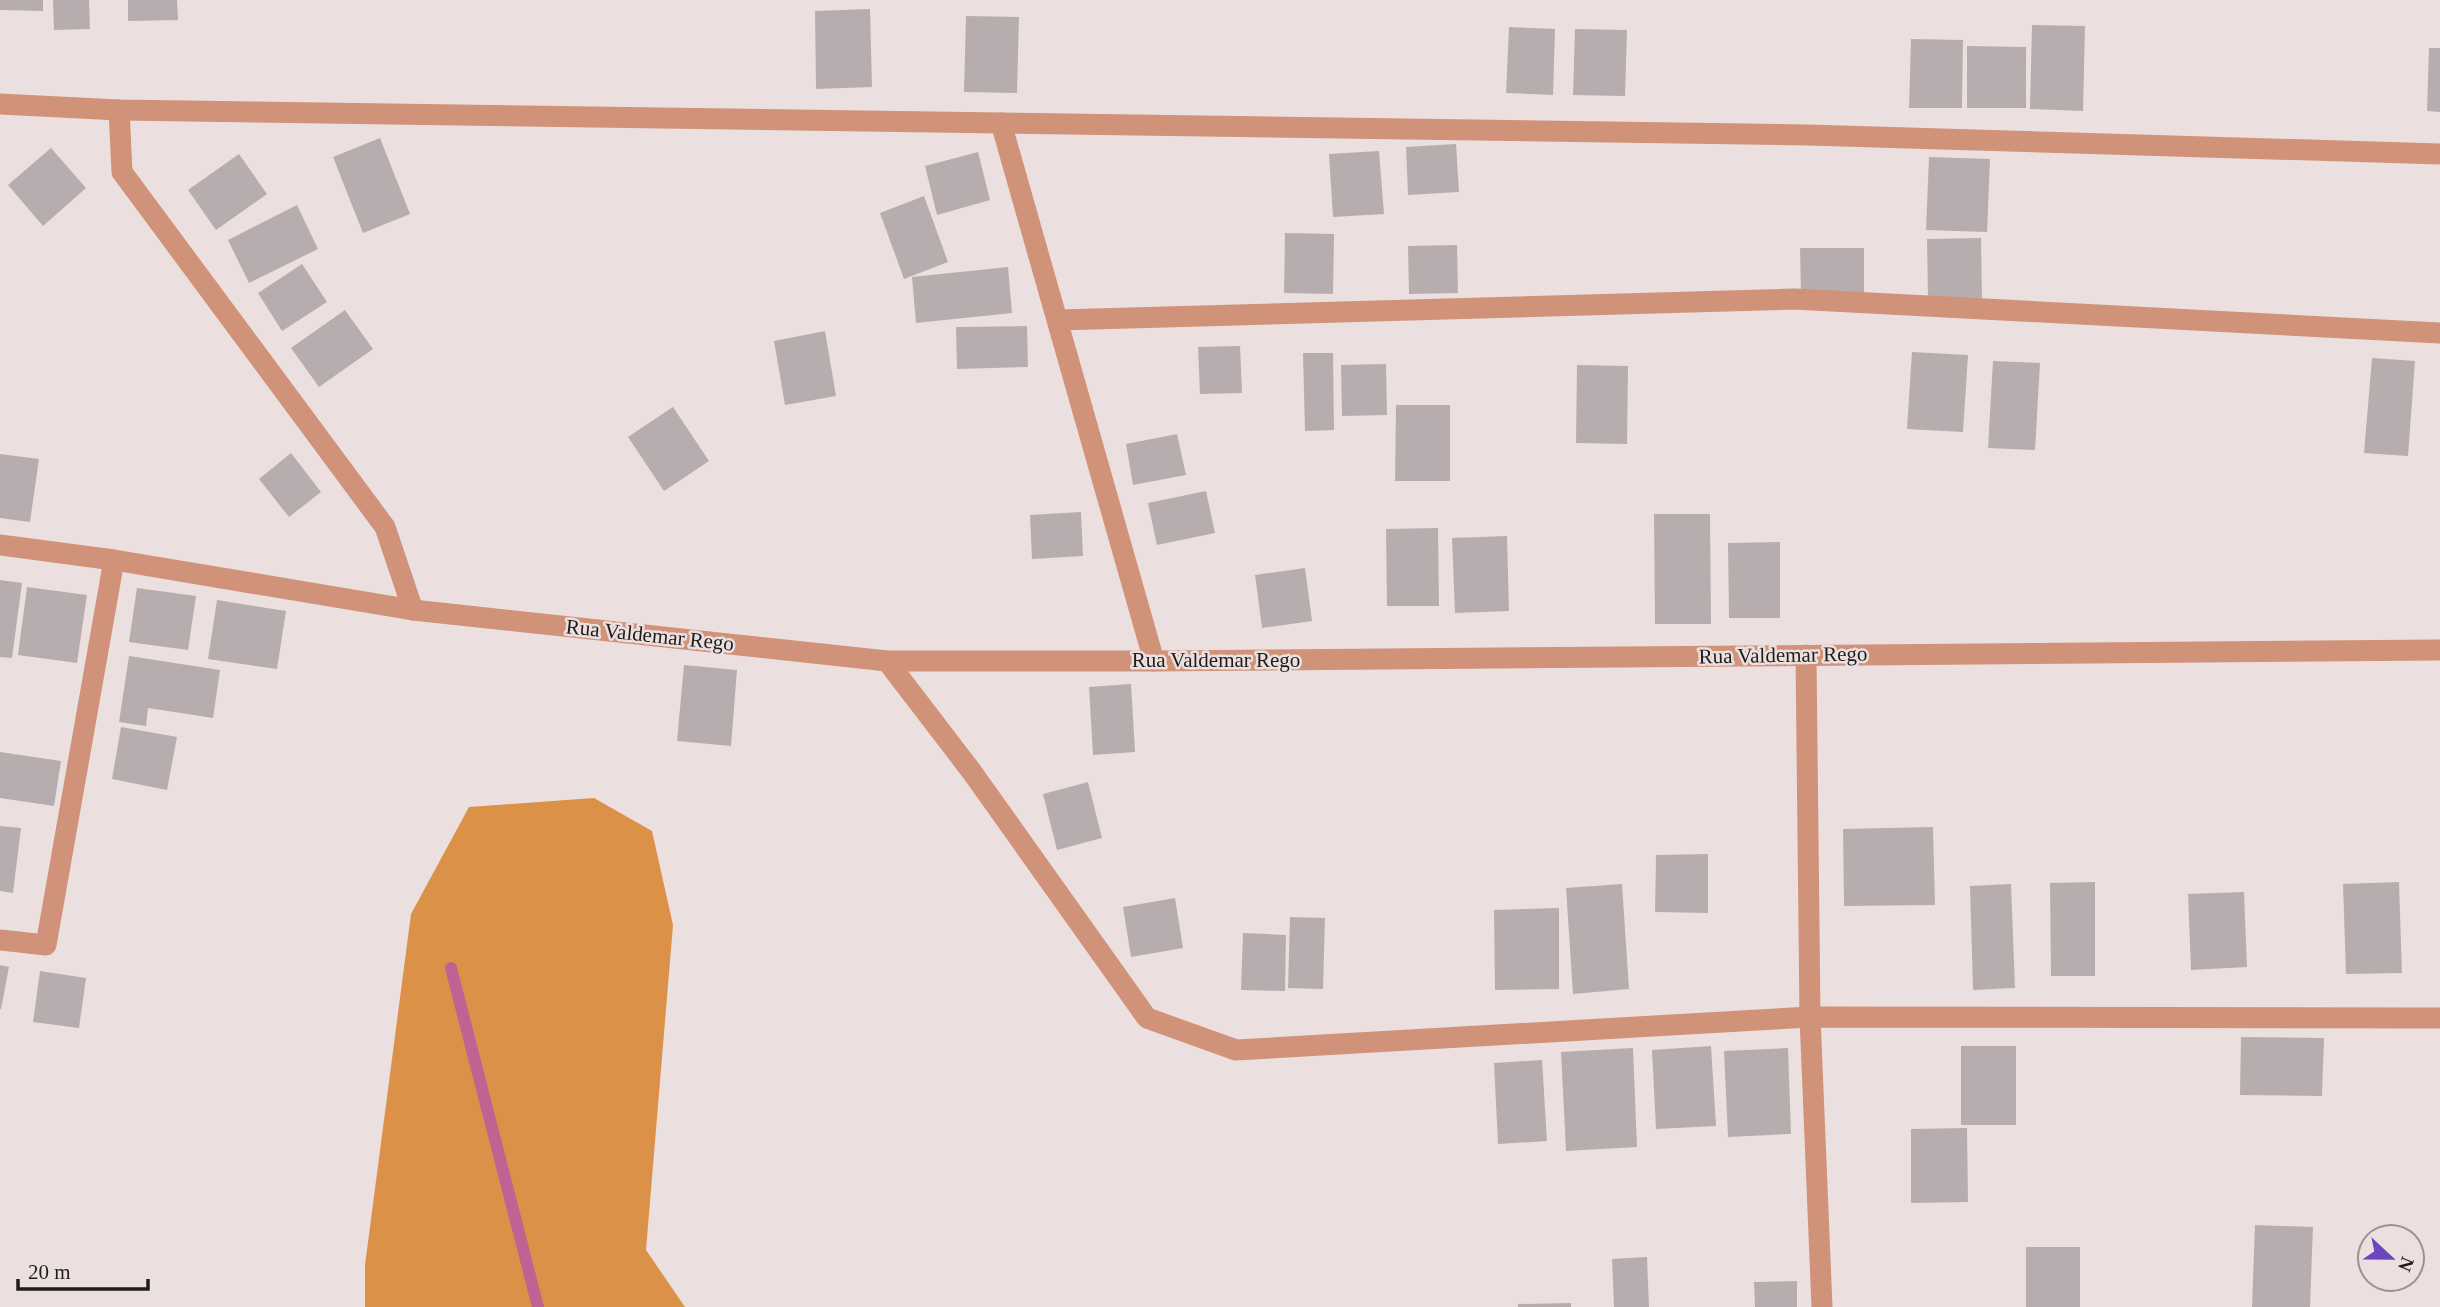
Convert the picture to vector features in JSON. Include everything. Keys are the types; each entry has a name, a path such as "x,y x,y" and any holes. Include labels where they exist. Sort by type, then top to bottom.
{"street":[{"path":"0,104 119,110 1808,135 2440,154"},
{"path":"119,110 122,172 385,527 413,610"},
{"path":"1001,123 1154,661"},
{"path":"1058,320 1794,299 2440,333"},
{"name":"Rua Valdemar Rego","path":"0,545 114,560 413,610 887,661 2440,650"},
{"path":"0,940 46,946 114,560"},
{"path":"1806,655 1810,1017 1822,1307"},
{"path":"887,661 972,772 1147,1018 1236,1050 1810,1017 2440,1018"}],"shaded area":[{"path":"594,798 652,831 673,925 646,1250 685,1307 365,1307 365,1265 411,914 469,807"}],"building":[{"path":"0,0 43,0 43,11 0,10"},
{"path":"53,0 89,0 90,29 54,30"},
{"path":"128,0 177,0 178,20 128,21"},
{"path":"870,9 872,87 816,89 815,11"},
{"path":"966,16 1019,17 1017,93 964,92"},
{"path":"2032,25 2085,26 2083,111 2030,109"},
{"path":"1509,27 1555,29 1553,95 1506,93"},
{"path":"1575,29 1627,30 1625,96 1573,95"},
{"path":"1911,39 1963,40 1962,108 1909,108"},
{"path":"1967,46 2026,47 2026,108 1967,108"},
{"path":"2429,48 2440,48 2440,112 2427,111"},
{"path":"380,138 410,214 363,233 333,157"},
{"path":"1456,144 1459,192 1408,195 1406,147"},
{"path":"51,148 86,188 43,226 8,185"},
{"path":"1379,151 1384,214 1333,217 1329,154"},
{"path":"978,152 990,200 937,215 925,166"},
{"path":"239,154 267,194 216,230 188,190"},
{"path":"1929,157 1990,159 1987,232 1926,230"},
{"path":"924,196 948,262 904,279 880,213"},
{"path":"297,205 318,249 249,283 228,240"},
{"path":"1285,233 1334,234 1333,294 1284,293"},
{"path":"1981,238 1982,298 1928,299 1927,239"},
{"path":"1457,245 1458,293 1409,294 1408,246"},
{"path":"1800,248 1864,248 1864,292 1801,292"},
{"path":"302,264 327,302 282,331 258,293"},
{"path":"1008,267 1012,313 916,323 912,277"},
{"path":"345,310 373,349 319,387 291,348"},
{"path":"1027,326 1028,367 957,369 956,327"},
{"path":"825,331 836,396 785,405 774,341"},
{"path":"1240,346 1242,393 1200,394 1198,347"},
{"path":"1912,352 1968,355 1963,432 1907,429"},
{"path":"1303,353 1333,353 1334,430 1305,431"},
{"path":"2372,358 2415,361 2408,456 2364,453"},
{"path":"1993,361 2040,363 2035,450 1988,448"},
{"path":"1386,364 1387,415 1342,416 1341,365"},
{"path":"1577,365 1628,366 1627,444 1576,443"},
{"path":"1396,405 1450,405 1450,481 1395,481"},
{"path":"673,407 709,461 664,491 628,437"},
{"path":"1177,434 1186,475 1133,485 1126,444"},
{"path":"291,453 321,492 289,517 259,479"},
{"path":"0,454 39,459 30,522 0,518"},
{"path":"1206,491 1215,533 1157,545 1148,503"},
{"path":"1081,512 1083,556 1032,559 1030,515"},
{"path":"1654,514 1710,514 1711,624 1655,624"},
{"path":"1438,528 1439,606 1387,606 1386,529"},
{"path":"1507,536 1509,611 1455,613 1452,538"},
{"path":"1780,542 1780,618 1729,618 1728,543"},
{"path":"1305,568 1312,621 1262,628 1255,575"},
{"path":"0,580 22,583 12,658 0,657"},
{"path":"27,587 87,595 77,663 18,655"},
{"path":"137,588 196,596 188,650 129,642"},
{"path":"217,600 286,611 277,669 208,659"},
{"path":"129,656 220,670 213,718 148,708 146,726 119,722"},
{"path":"684,665 737,670 731,746 677,741"},
{"path":"1131,684 1135,752 1093,755 1089,687"},
{"path":"121,727 177,737 167,790 112,779"},
{"path":"0,752 61,761 54,806 0,798"},
{"path":"1088,782 1102,838 1057,850 1043,794"},
{"path":"0,826 21,828 13,893 0,891"},
{"path":"1933,827 1935,905 1844,906 1843,829"},
{"path":"1708,854 1708,913 1655,912 1656,855"},
{"path":"2095,882 2095,976 2051,976 2050,883"},
{"path":"2399,882 2402,973 2346,974 2343,884"},
{"path":"1622,884 1629,989 1573,994 1566,888"},
{"path":"2011,884 2015,988 1973,990 1970,886"},
{"path":"2244,892 2247,967 2191,970 2188,894"},
{"path":"1175,898 1183,948 1131,957 1123,907"},
{"path":"1559,908 1559,989 1495,990 1494,910"},
{"path":"1290,917 1325,918 1323,989 1288,988"},
{"path":"1243,933 1286,935 1285,991 1241,990"},
{"path":"0,965 9,967 1,1009 0,1009"},
{"path":"40,971 86,978 79,1028 33,1022"},
{"path":"2241,1037 2324,1038 2322,1096 2240,1095"},
{"path":"1711,1046 1716,1126 1656,1129 1652,1050"},
{"path":"1961,1046 2016,1046 2016,1125 1961,1125"},
{"path":"1633,1048 1637,1147 1566,1151 1561,1052"},
{"path":"1788,1048 1791,1134 1728,1137 1724,1051"},
{"path":"1542,1060 1547,1141 1498,1144 1494,1063"},
{"path":"1967,1128 1968,1202 1911,1203 1911,1129"},
{"path":"2255,1225 2313,1227 2310,1307 2252,1307"},
{"path":"2026,1247 2080,1247 2080,1307 2026,1307"},
{"path":"1647,1257 1649,1307 1614,1307 1612,1259"},
{"path":"1797,1281 1797,1307 1755,1307 1754,1282"},
{"path":"1571,1303 1571,1307 1518,1307 1518,1304"}],"waterway":[{"path":"451,968 538,1307"}]}
